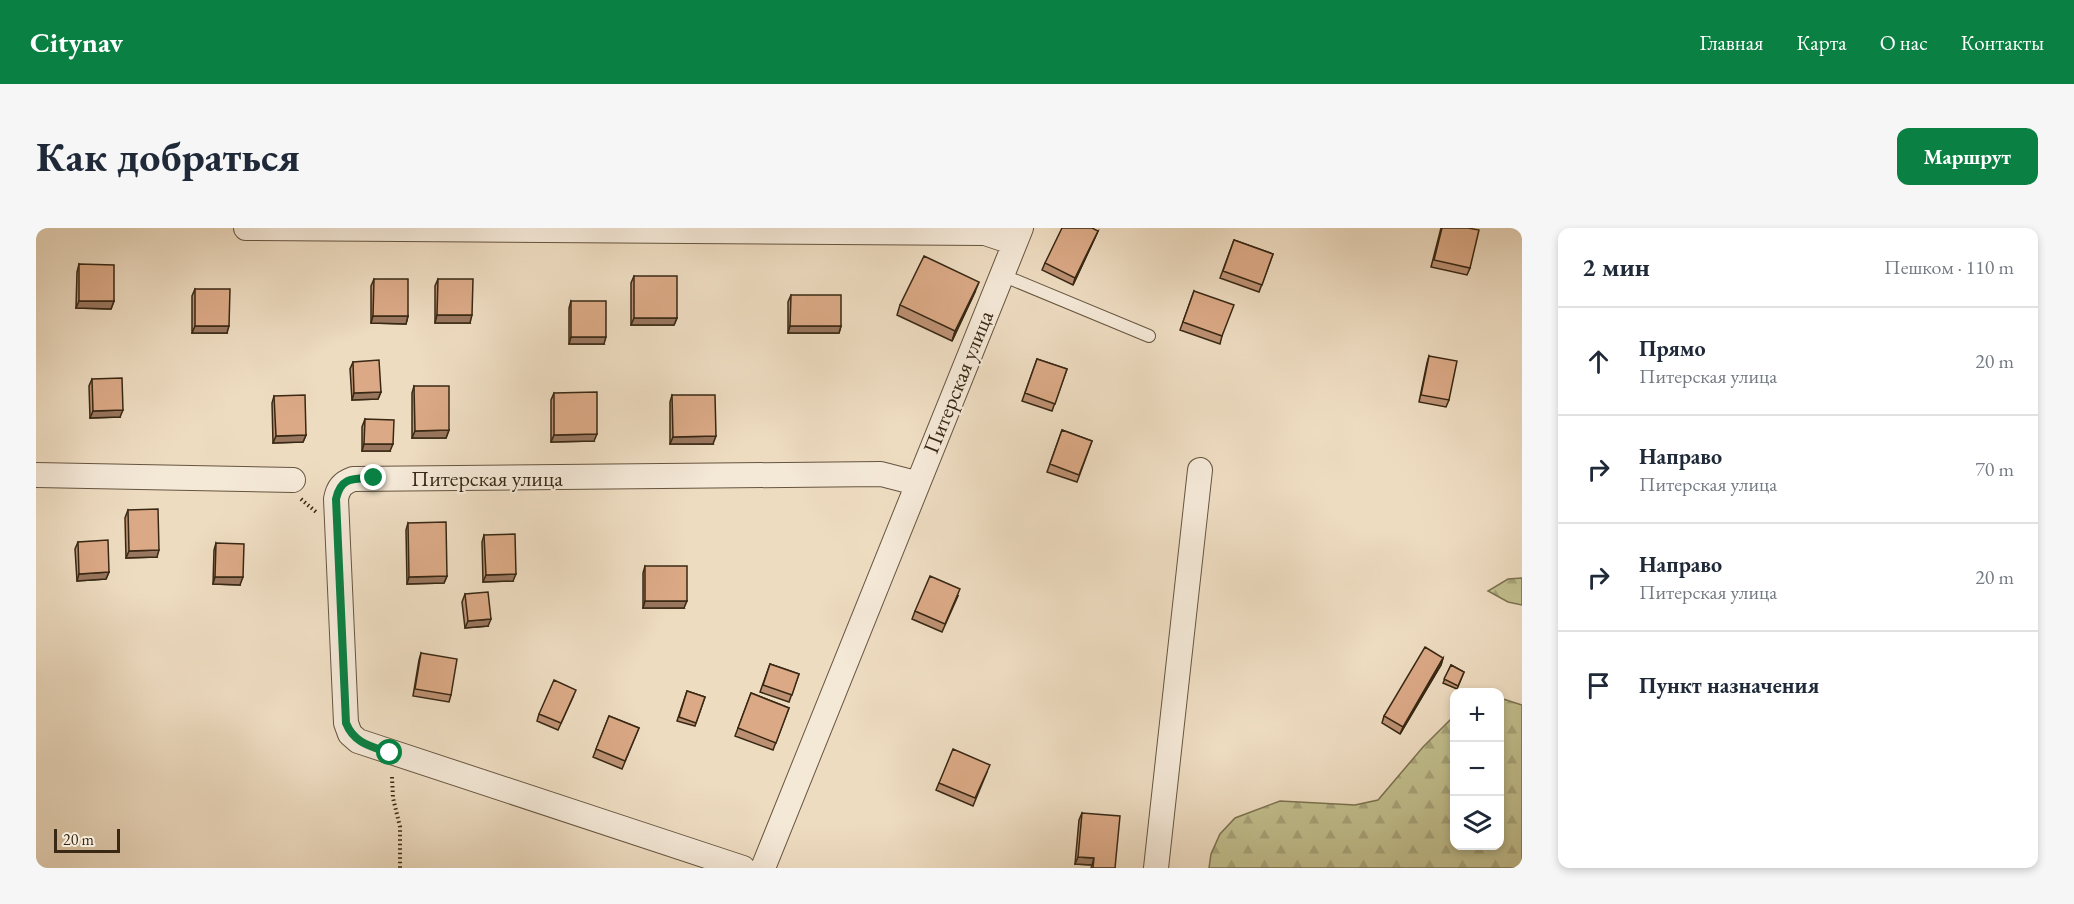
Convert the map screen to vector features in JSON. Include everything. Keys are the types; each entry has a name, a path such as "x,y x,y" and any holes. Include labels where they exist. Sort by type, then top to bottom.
{"street":[{"path":"246,228 1018,235"},
{"name":"Питерская улица","path":"743,868 390,753 358,741 350,734 346,723 336,518 338,489 345,482 353,479 881,474 916,483 1018,235"},
{"path":"1156,868 1200,470"},
{"path":"36,475 293,480"},
{"path":"763,868 916,483"}],"lane":[{"path":"1002,275 1149,336"}],"path":[{"path":"293,480 302,500 313,511 336,518"},
{"path":"390,753 387,771 394,778 393,798 400,827 400,868"}],"green space":[{"path":"1522,578 1522,605 1508,602 1488,591 1508,579"},
{"path":"1504,699 1522,705 1522,868 1209,868 1211,854 1220,834 1235,818 1280,801 1355,805 1378,800 1423,747 1450,720 1450,850 1504,850"}],"building":[{"path":"1062,228 1092,228 1098,231 1075,278 1045,263"},
{"path":"1442,228 1479,230 1470,268 1434,260"},
{"path":"1234,240 1273,254 1262,285 1223,271"},
{"path":"924,256 979,282 955,331 900,305"},
{"path":"79,264 114,265 114,301 79,301"},
{"path":"634,276 677,276 677,318 634,318"},
{"path":"374,279 408,279 408,316 373,316"},
{"path":"438,279 473,279 472,315 437,315"},
{"path":"195,289 230,289 229,326 195,326"},
{"path":"1194,291 1234,305 1222,336 1183,322"},
{"path":"791,295 841,295 841,326 790,326"},
{"path":"571,301 606,301 606,337 571,337"},
{"path":"1429,356 1457,361 1449,400 1421,395"},
{"path":"1037,359 1067,369 1055,404 1025,393"},
{"path":"379,360 381,392 354,393 353,362"},
{"path":"122,378 123,410 93,411 92,379"},
{"path":"414,386 449,386 449,430 415,431"},
{"path":"597,392 597,434 554,435 554,393"},
{"path":"305,395 306,435 276,436 274,396"},
{"path":"672,395 715,395 716,436 673,437"},
{"path":"365,419 394,420 393,444 364,444"},
{"path":"1062,430 1092,441 1079,475 1050,464"},
{"path":"158,509 159,550 129,551 128,510"},
{"path":"446,522 447,576 409,577 408,523"},
{"path":"515,534 516,574 486,575 484,535"},
{"path":"108,540 109,572 79,574 78,542"},
{"path":"216,543 244,544 243,577 215,577"},
{"path":"645,566 687,566 687,601 645,601"},
{"path":"930,576 960,589 945,624 915,611"},
{"path":"488,592 491,619 468,621 465,594"},
{"path":"1425,647 1443,658 1403,727 1384,716"},
{"path":"421,653 457,659 451,695 415,689"},
{"path":"770,664 799,674 792,695 763,685"},
{"path":"1451,665 1464,672 1458,686 1444,679"},
{"path":"554,680 576,690 561,723 539,714"},
{"path":"687,691 705,697 696,723 679,717"},
{"path":"751,693 789,708 776,743 738,728"},
{"path":"609,716 639,728 625,761 596,749"},
{"path":"953,749 990,765 975,798 939,783"},
{"path":"1082,813 1120,816 1115,868 1093,868 1094,858 1078,857"}],"route":[{"path":"374,478 353,479 345,482 338,489 336,499 346,723 350,734 358,741 390,753"}]}
